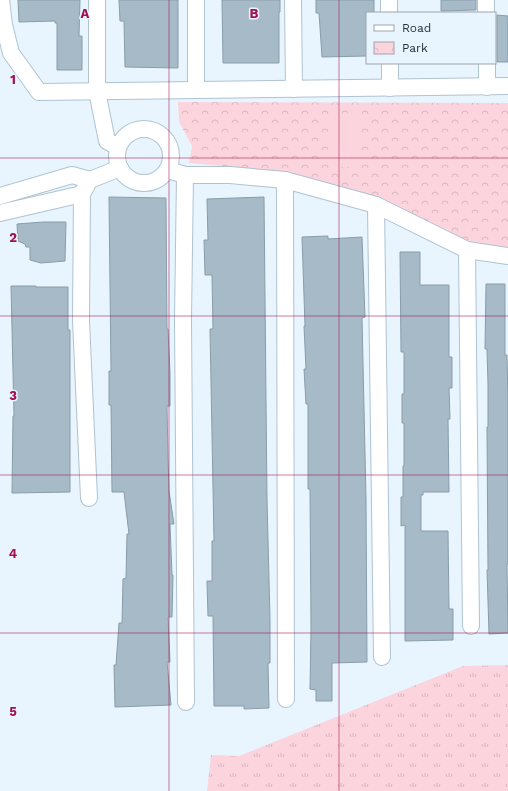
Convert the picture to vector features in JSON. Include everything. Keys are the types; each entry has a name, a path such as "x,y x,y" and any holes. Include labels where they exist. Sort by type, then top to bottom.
{"street":[{"path":"1,0 4,25 11,53 39,92 508,86"},
{"path":"97,0 97,91 107,141 118,147"},
{"path":"196,0 196,90"},
{"path":"293,0 294,89"},
{"path":"389,0 389,12"},
{"path":"486,0 486,12"},
{"path":"390,64 390,88"},
{"path":"487,64 487,87"},
{"path":"138,129 156,131 169,143 171,161 168,170 162,177 155,181 146,184 137,183 128,179 122,173 120,168 116,156 118,147 122,139 129,133 138,129"},
{"path":"0,196 72,175 90,180 120,168"},
{"path":"168,170 185,175 230,175 284,180 376,205 467,250 508,256"},
{"path":"185,175 183,328 186,702"},
{"path":"89,498 81,321 82,194 90,180"},
{"path":"284,180 286,699"},
{"path":"0,213 82,194"},
{"path":"376,205 382,657"},
{"path":"467,250 471,626"}],"green space":[{"path":"178,102 508,103 508,250 473,245 277,171 189,163 192,146 179,122"},
{"path":"358,113 359,167 328,167 328,114"},
{"path":"508,665 508,791 207,791 211,755 239,756 463,666"}],"building":[{"path":"18,0 80,0 79,36 82,36 82,70 57,70 57,23 55,23 55,21 19,22"},
{"path":"119,0 178,0 178,68 125,67 124,21 120,21"},
{"path":"222,0 280,0 279,63 223,63"},
{"path":"316,0 374,0 374,12 366,12 366,56 322,57 319,13 316,13"},
{"path":"441,0 476,0 476,10 441,11"},
{"path":"497,15 508,16 508,62 497,62"},
{"path":"109,197 166,198 167,329 170,373 170,406 167,406 168,459 169,491 174,524 170,524 173,575 172,617 168,617 170,662 167,662 171,705 115,707 114,665 116,665 119,623 122,623 123,579 126,578 127,534 129,534 124,492 112,492 111,405 109,405 109,371 111,371"},
{"path":"264,197 267,499 270,620 270,663 268,663 269,708 244,709 244,706 214,706 213,616 208,616 207,581 212,581 212,541 214,541 210,329 213,329 212,275 205,275 204,240 208,240 207,199"},
{"path":"66,222 65,261 41,263 30,260 30,247 26,247 25,244 18,241 17,224"},
{"path":"328,236 328,239 362,237 365,317 362,318 366,499 367,662 332,663 332,701 316,701 316,690 310,689 310,489 308,489 308,404 306,404 304,369 306,369 302,237"},
{"path":"400,252 420,252 420,285 449,285 449,357 452,357 452,388 449,388 450,419 448,419 449,492 423,492 423,495 421,495 421,531 448,531 449,609 453,609 453,640 405,641 405,525 401,526 401,497 403,497 404,466 402,394 404,394 404,352 401,352"},
{"path":"486,284 505,284 505,355 507,355 508,402 508,633 489,634 487,570 488,384 487,349 485,349"},
{"path":"11,286 68,287 68,330 70,330 70,492 12,493 14,416"}]}
